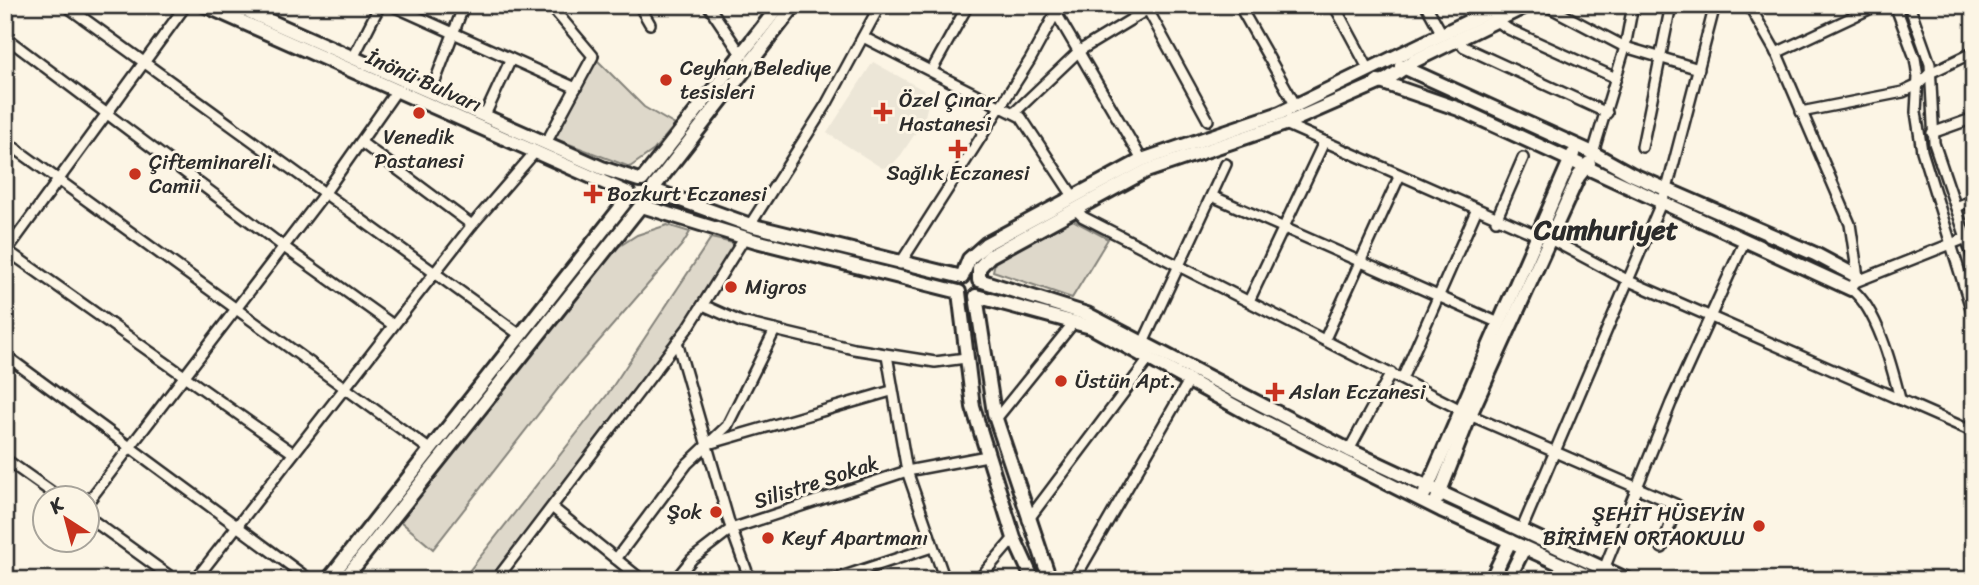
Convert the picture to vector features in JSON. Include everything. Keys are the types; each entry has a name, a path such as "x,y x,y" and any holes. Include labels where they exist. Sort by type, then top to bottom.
{"street":[{"path":"65,5 142,64 519,334"},
{"path":"186,5 6,250 293,453"},
{"name":"İnönü Bulvarı","path":"204,5 397,90 541,147 640,180"},
{"name":"İnönü Bulvarı","path":"234,5 485,115 629,195"},
{"path":"353,58 380,5"},
{"path":"391,5 452,35 576,88"},
{"path":"431,92 464,5"},
{"path":"195,580 472,225 541,147 593,56 550,5"},
{"path":"639,5 650,24"},
{"path":"708,5 741,54"},
{"path":"328,580 629,195 631,185 640,180 780,5"},
{"path":"344,580 643,207 655,199 655,189 795,5"},
{"path":"510,580 499,576 553,508 702,305 826,106 880,5"},
{"path":"932,69 968,5"},
{"path":"1239,5 1296,106"},
{"path":"1334,5 1378,82 1459,108 1745,240 1854,283 1966,238"},
{"path":"1426,5 1442,34"},
{"path":"1050,580 1028,520 989,392 976,296 981,287 979,268 990,256 1142,160 1229,133 1296,106 1502,5"},
{"path":"1033,580 1014,538 973,407 958,283 969,260 986,244 1074,202 1146,171 1285,124 1404,70 1414,61 1528,5"},
{"path":"1545,5 1625,47 1699,69"},
{"path":"1466,413 1499,323 1578,177 1588,168 1625,47 1632,8 1621,5"},
{"path":"1642,147 1671,5"},
{"path":"1521,531 1667,189 1715,5"},
{"path":"1749,5 1776,53 1850,224 1854,283"},
{"path":"1776,53 1878,5"},
{"path":"1895,5 1916,58 1916,112 1922,151 1974,318"},
{"path":"1909,5 1926,47 1930,73 1932,133 1974,261"},
{"path":"1014,113 1079,51 1152,8 1208,120"},
{"path":"1058,9 1142,160"},
{"path":"900,264 1001,105 1058,9"},
{"path":"1496,20 1508,29 1616,78"},
{"path":"5,37 284,247 394,325"},
{"path":"863,37 932,69 1021,117 1083,217 1466,413 1677,505 1662,548"},
{"path":"1458,39 1464,47 1607,113"},
{"path":"1801,112 1903,92 1918,85 1930,73 1974,52"},
{"path":"485,115 511,60"},
{"path":"1391,60 1404,70 1815,254 1854,283 1863,298 1892,368 1900,398"},
{"path":"101,484 324,194 397,90"},
{"path":"1932,133 1974,118"},
{"path":"1285,124 1496,220 1544,238 1629,281 1974,432"},
{"path":"5,141 429,449"},
{"path":"1250,301 1324,142"},
{"path":"362,143 472,225"},
{"path":"1427,503 1544,238 1576,146"},
{"path":"1496,220 1523,158"},
{"path":"1143,343 1226,164"},
{"path":"1325,340 1400,176"},
{"path":"640,180 748,231 959,292 965,297 976,296 1075,321 1190,379 1253,416 1427,503 1524,548 1600,575 1628,580"},
{"path":"629,195 643,207 962,277 973,276 1087,314 1349,450 1521,531 1600,575"},
{"path":"1212,196 1499,323"},
{"path":"1956,206 1974,200"},
{"path":"1402,379 1476,211"},
{"path":"1600,575 1745,240"},
{"path":"702,305 741,322 887,355 935,362 966,358"},
{"path":"996,419 1075,321"},
{"path":"617,559 687,464 727,426 775,330"},
{"path":"677,342 732,529 750,580"},
{"path":"5,355 237,523 310,580"},
{"path":"887,355 891,391 907,471 945,580"},
{"path":"1028,520 1149,359"},
{"path":"1349,450 1391,373"},
{"path":"1074,580 1190,379"},
{"path":"707,444 891,391"},
{"name":"Silistre Sokak","path":"675,580 692,559 732,529 907,471 987,456"},
{"path":"5,459 40,484"},
{"path":"553,508 642,580"},
{"path":"102,527 175,580"},
{"path":"978,580 1014,538"},
{"path":"1491,580 1510,541"},
{"path":"838,579 932,547"},
{"path":"1508,580 1524,548"}],"shaded area":[{"path":"593,56 644,107 675,125 654,150 630,167 553,138"},
{"name":"Özel Çınar Hastanesi","path":"873,62 925,91 928,104 924,120 901,155 891,166 882,168 827,133"},
{"path":"1071,219 1108,239 1072,298 993,271 995,262 1004,255"},
{"path":"667,225 690,232 682,245 561,385 433,549 400,521 615,249 637,235"},
{"path":"711,238 737,244 690,325 496,580 462,580 607,395"}],"place":[{"name":"Ceyhan Belediye tesisleri","path":"666,80"},
{"name":"Özel Çınar Hastanesi","path":"883,112"},
{"name":"Venedik Pastanesi","path":"419,113"},
{"name":"Sağlık Eczanesi","path":"958,149"},
{"name":"Çifteminareli Camii","path":"135,174"},
{"name":"Bozkurt Eczanesi","path":"593,194"},
{"name":"Migros","path":"731,287"},
{"name":"Üstün Apt.","path":"1061,381"},
{"name":"Aslan Eczanesi","path":"1275,392"},
{"name":"Şok","path":"716,512"},
{"name":"ŞEHİT HÜSEYİN BİRİMEN ORTAOKULU","path":"1759,526"},
{"name":"Keyf Apartmanı","path":"768,538"}],"district":[{"name":"Cumhuriyet","path":"1606,229"}]}
